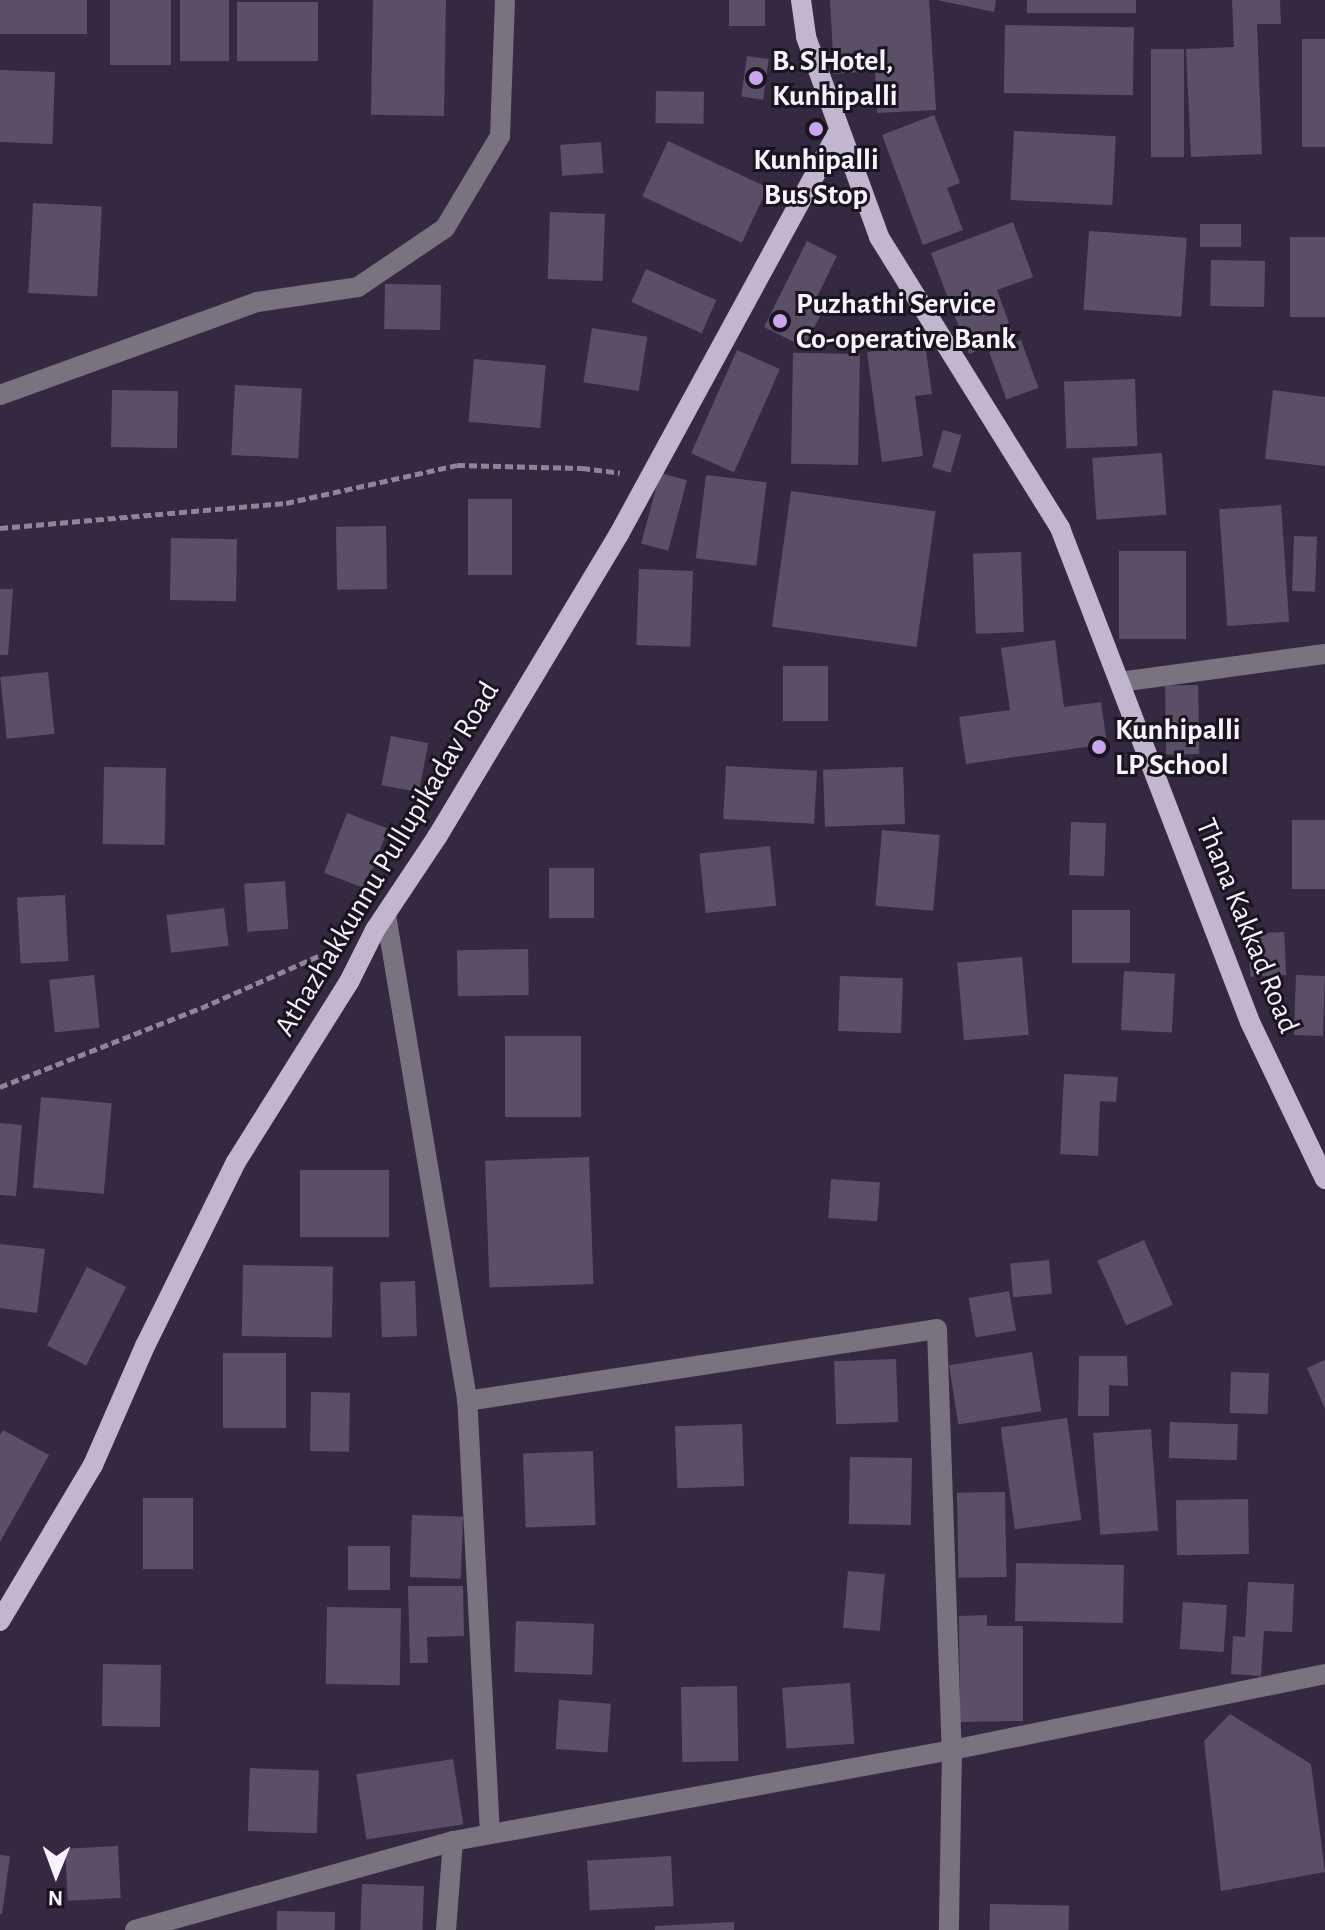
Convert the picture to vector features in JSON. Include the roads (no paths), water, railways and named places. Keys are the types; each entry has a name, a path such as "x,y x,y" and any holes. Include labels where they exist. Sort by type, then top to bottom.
{"main road":[{"name":"Thana Kakkad Road","path":"801,0 806,37 838,132 879,237 1060,528 1250,1022 1325,1179"},
{"name":"Athazhakkunnu Pullupikadav Road","path":"0,1621 93,1465 145,1346 236,1162 349,982 380,922 437,837 619,534 838,132"}],"street":[{"path":"0,395 257,302 358,287 445,228 500,136 505,0"},
{"path":"1120,682 1325,654"},
{"path":"380,922 467,1401 490,1834"},
{"path":"467,1401 937,1329 952,1750 949,1930"},
{"path":"135,1930 453,1841 952,1750 1325,1674"},
{"path":"446,1930 453,1841"}],"place":[{"name":"B. S Hotel, Kunhipalli","path":"756,78"},
{"name":"Kunhipalli Bus Stop","path":"816,129"},
{"name":"Puzhathi Service Co-operative Bank","path":"780,321"},
{"name":"Kunhipalli LP School","path":"1099,747"}]}
